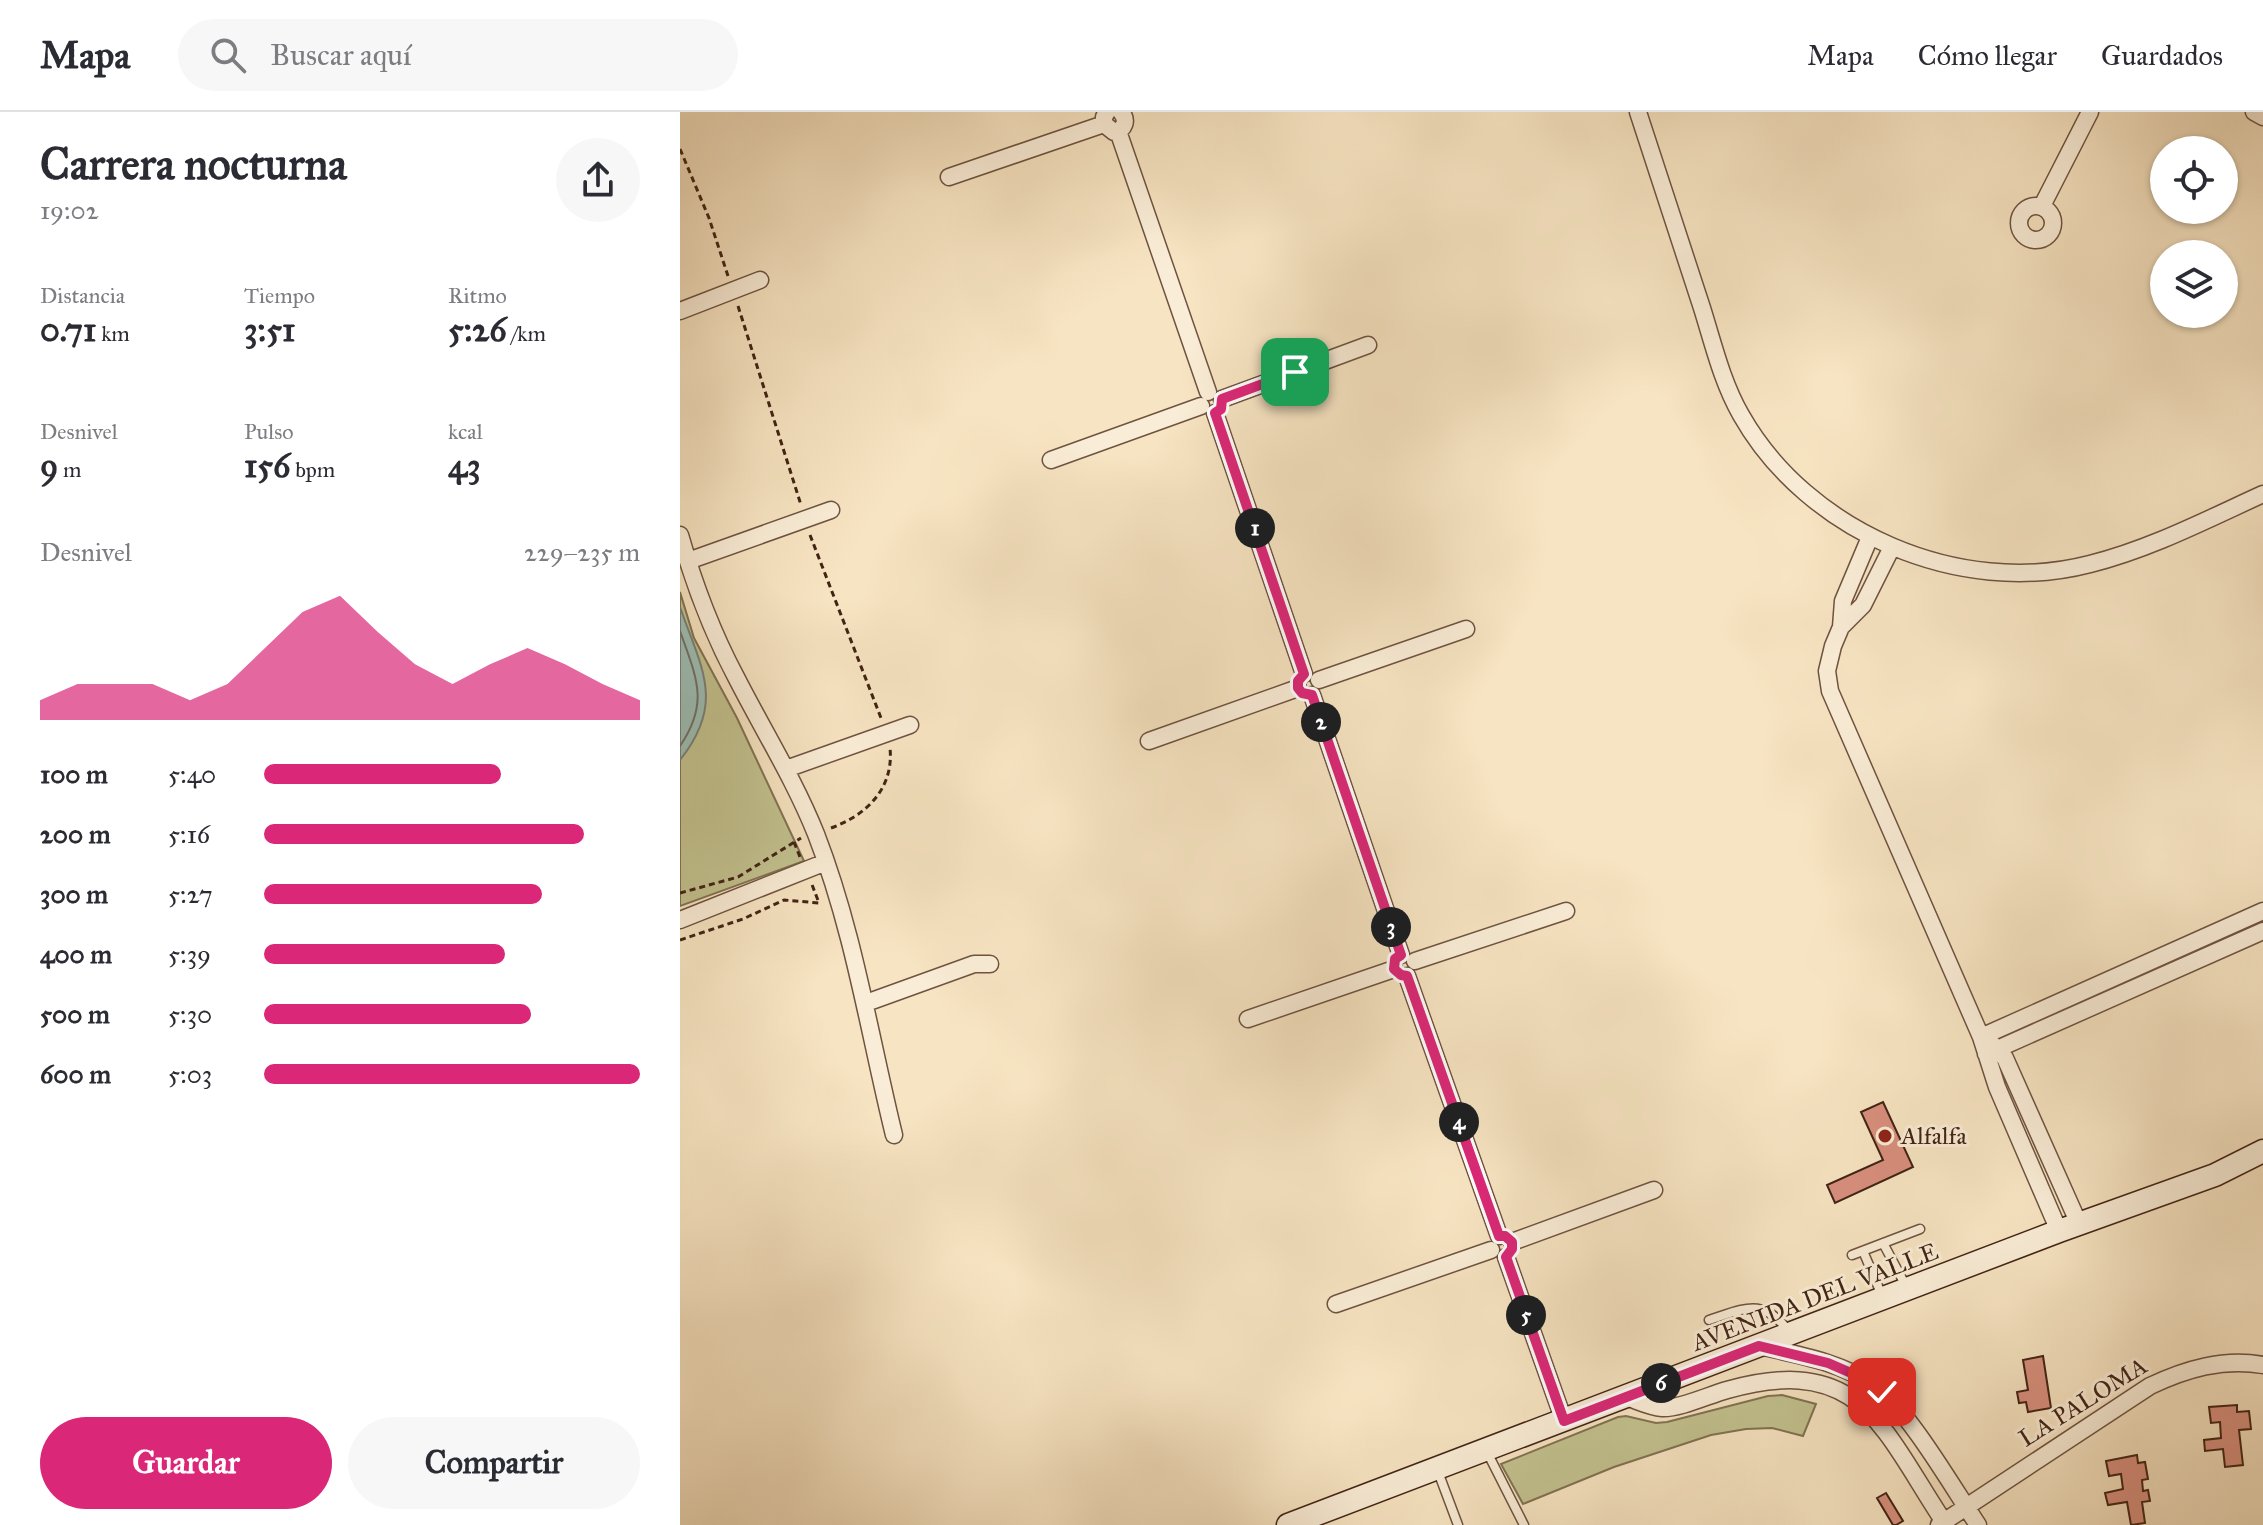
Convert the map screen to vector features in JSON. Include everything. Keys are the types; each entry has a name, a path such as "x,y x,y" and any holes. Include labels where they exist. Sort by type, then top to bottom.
{"street":[{"path":"1638,112 1721,368 1741,415 1770,455 1799,485 1834,514 1870,537 1928,559 1965,567 2020,572 2065,569 2101,561 2153,543 2263,494"},
{"path":"2042,206 2090,112"},
{"path":"2254,112 2263,117"},
{"path":"949,177 1119,118 1308,684 1564,1421"},
{"path":"680,311 760,280"},
{"path":"1051,460 1368,345"},
{"path":"688,561 831,510"},
{"path":"680,535 724,652 786,769 826,862 845,916 894,1135"},
{"path":"1870,537 1843,601 1841,627 1828,662 1830,691 1981,1037 1992,1052 1997,1087 2069,1228"},
{"path":"1841,627 1863,605 1892,547"},
{"path":"1149,741 1466,629"},
{"path":"786,769 910,725"},
{"path":"680,920 826,862"},
{"path":"1248,1019 1566,911"},
{"path":"1981,1037 2263,911"},
{"path":"1992,1052 2263,931"},
{"path":"866,1003 974,964 990,964"},
{"name":"AVENIDA DEL VALLE","path":"2181,1185 2263,1135"},
{"name":"AVENIDA DEL VALLE","path":"1288,1525 2232,1168 2263,1151"},
{"path":"1336,1304 1654,1190"},
{"path":"1759,1346 1828,1363 1858,1376 1882,1392 1916,1434 1978,1525"},
{"name":"LA PALOMA","path":"1943,1524 2135,1395 2166,1378 2211,1364 2238,1362 2263,1365"},
{"path":"1626,1397 1663,1408 1774,1380 1801,1379 1833,1387 1855,1399 1876,1420 1943,1524"}],"lane":[{"path":"1852,1255 1920,1229"},
{"path":"1883,1243 1908,1289"},
{"path":"1863,1251 1883,1298"},
{"path":"1709,1320 1743,1309 1758,1308 1777,1315 1790,1334"},
{"path":"1486,1449 1524,1525"},
{"path":"1437,1468 1458,1525"}],"path":[{"path":"680,149 709,218 823,572 860,658 890,749 890,766 881,793 854,818 794,842 738,877 680,893"},
{"path":"680,940 743,919 784,900 819,903"}],"green space":[{"path":"680,592 694,638 737,718 804,861 680,906"},
{"path":"1782,1395 1816,1404 1803,1436 1772,1428 1711,1435 1614,1467 1523,1504 1501,1464 1618,1417 1667,1422"}],"water":[{"path":"680,607 701,667 706,702 694,739 680,760"}],"building":[{"name":"Alfalfa","path":"1883,1102 1913,1167 1835,1203 1827,1185 1883,1160 1861,1112"},
{"path":"2043,1356 2051,1408 2028,1412 2026,1402 2019,1403 2017,1392 2028,1390 2023,1360"},
{"path":"2237,1405 2237,1412 2249,1411 2251,1429 2239,1430 2243,1465 2225,1467 2223,1449 2205,1451 2204,1440 2221,1438 2220,1422 2211,1423 2209,1407"},
{"path":"2137,1455 2138,1463 2145,1462 2148,1479 2142,1480 2143,1491 2148,1490 2150,1501 2142,1502 2145,1523 2131,1525 2127,1502 2108,1505 2105,1493 2123,1489 2121,1474 2109,1476 2106,1461"},
{"path":"1886,1493 1903,1521 1896,1525 1893,1525 1877,1498"}],"place":[{"name":"Alfalfa","path":"1885,1136"}],"route":[{"path":"1295,372 1222,399 1221,409 1215,413 1304,674 1298,681 1298,688 1302,693 1312,695 1401,955 1395,959 1394,969 1407,976 1499,1236 1508,1237 1512,1242 1511,1252 1506,1257 1564,1421 1759,1346 1828,1363 1858,1376 1882,1392"}]}
